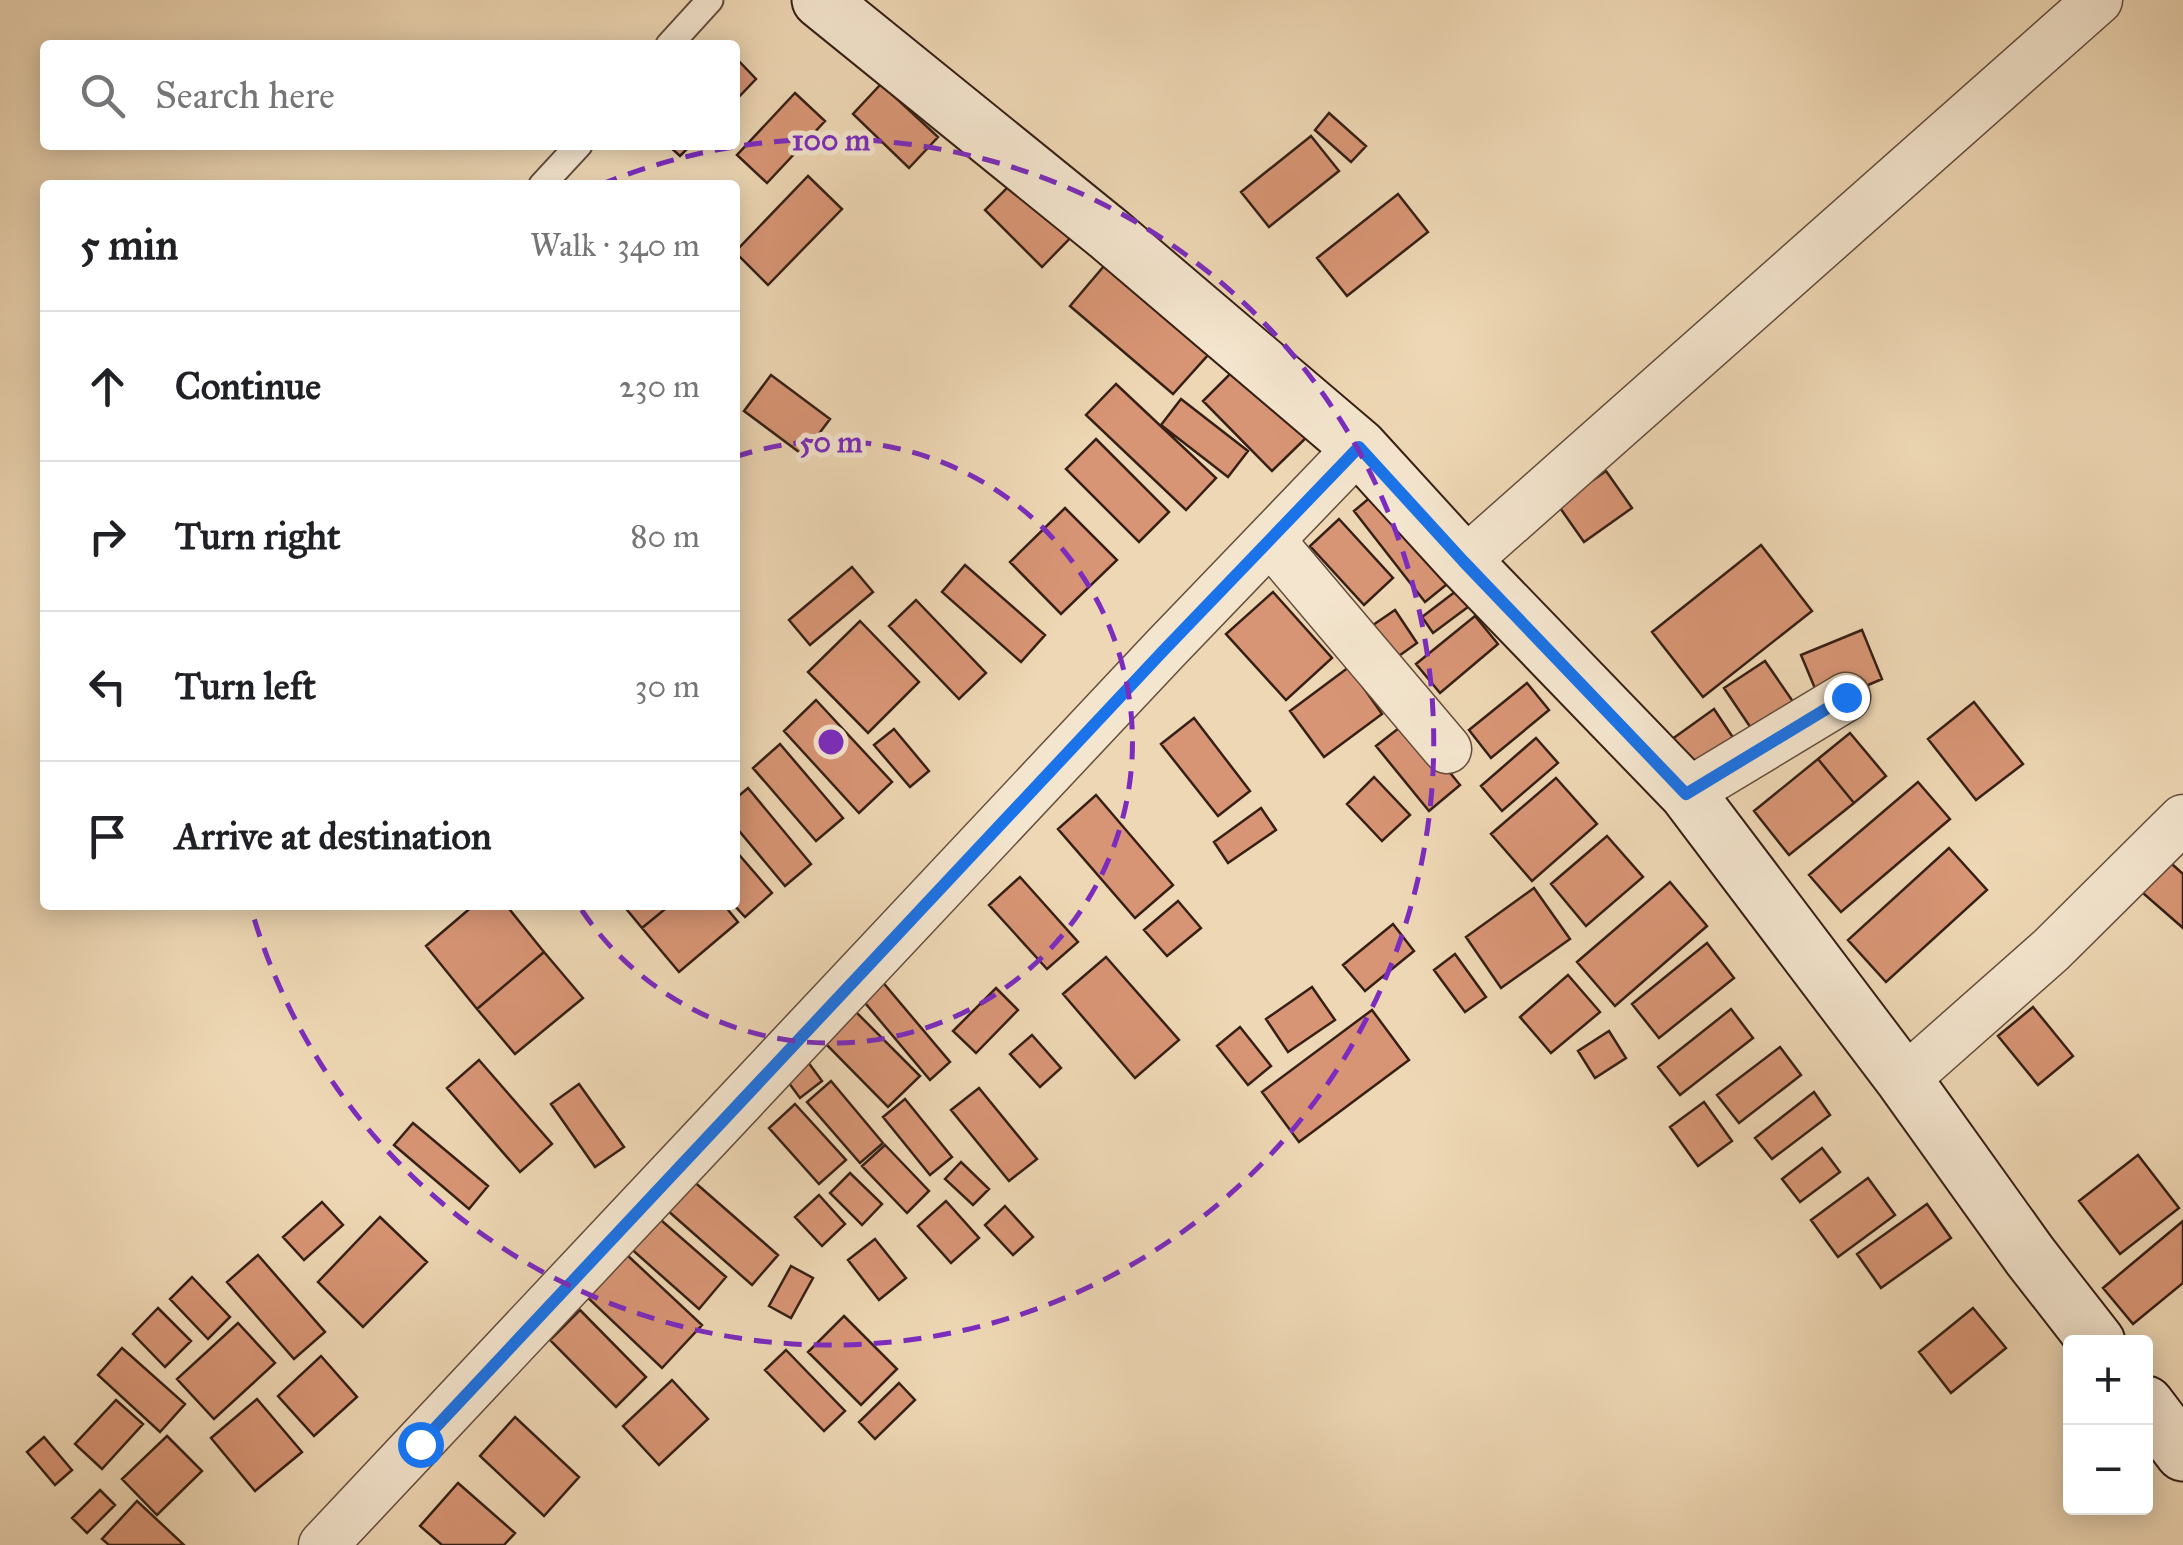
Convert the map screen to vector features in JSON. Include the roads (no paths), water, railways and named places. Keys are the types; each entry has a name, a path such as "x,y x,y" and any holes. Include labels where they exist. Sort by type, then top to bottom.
{"street":[{"path":"820,0 1110,235 1359,447 1686,794 2092,1335"},
{"path":"1464,562 2098,0"},
{"path":"323,1545 1359,447"},
{"path":"1270,540 1447,749"},
{"path":"1686,794 1846,697"},
{"path":"1904,1080 2050,950 2183,819"},
{"path":"2153,1413 2183,1453"}],"lane":[{"path":"674,40 710,0"},
{"path":"546,180 574,150"}]}
